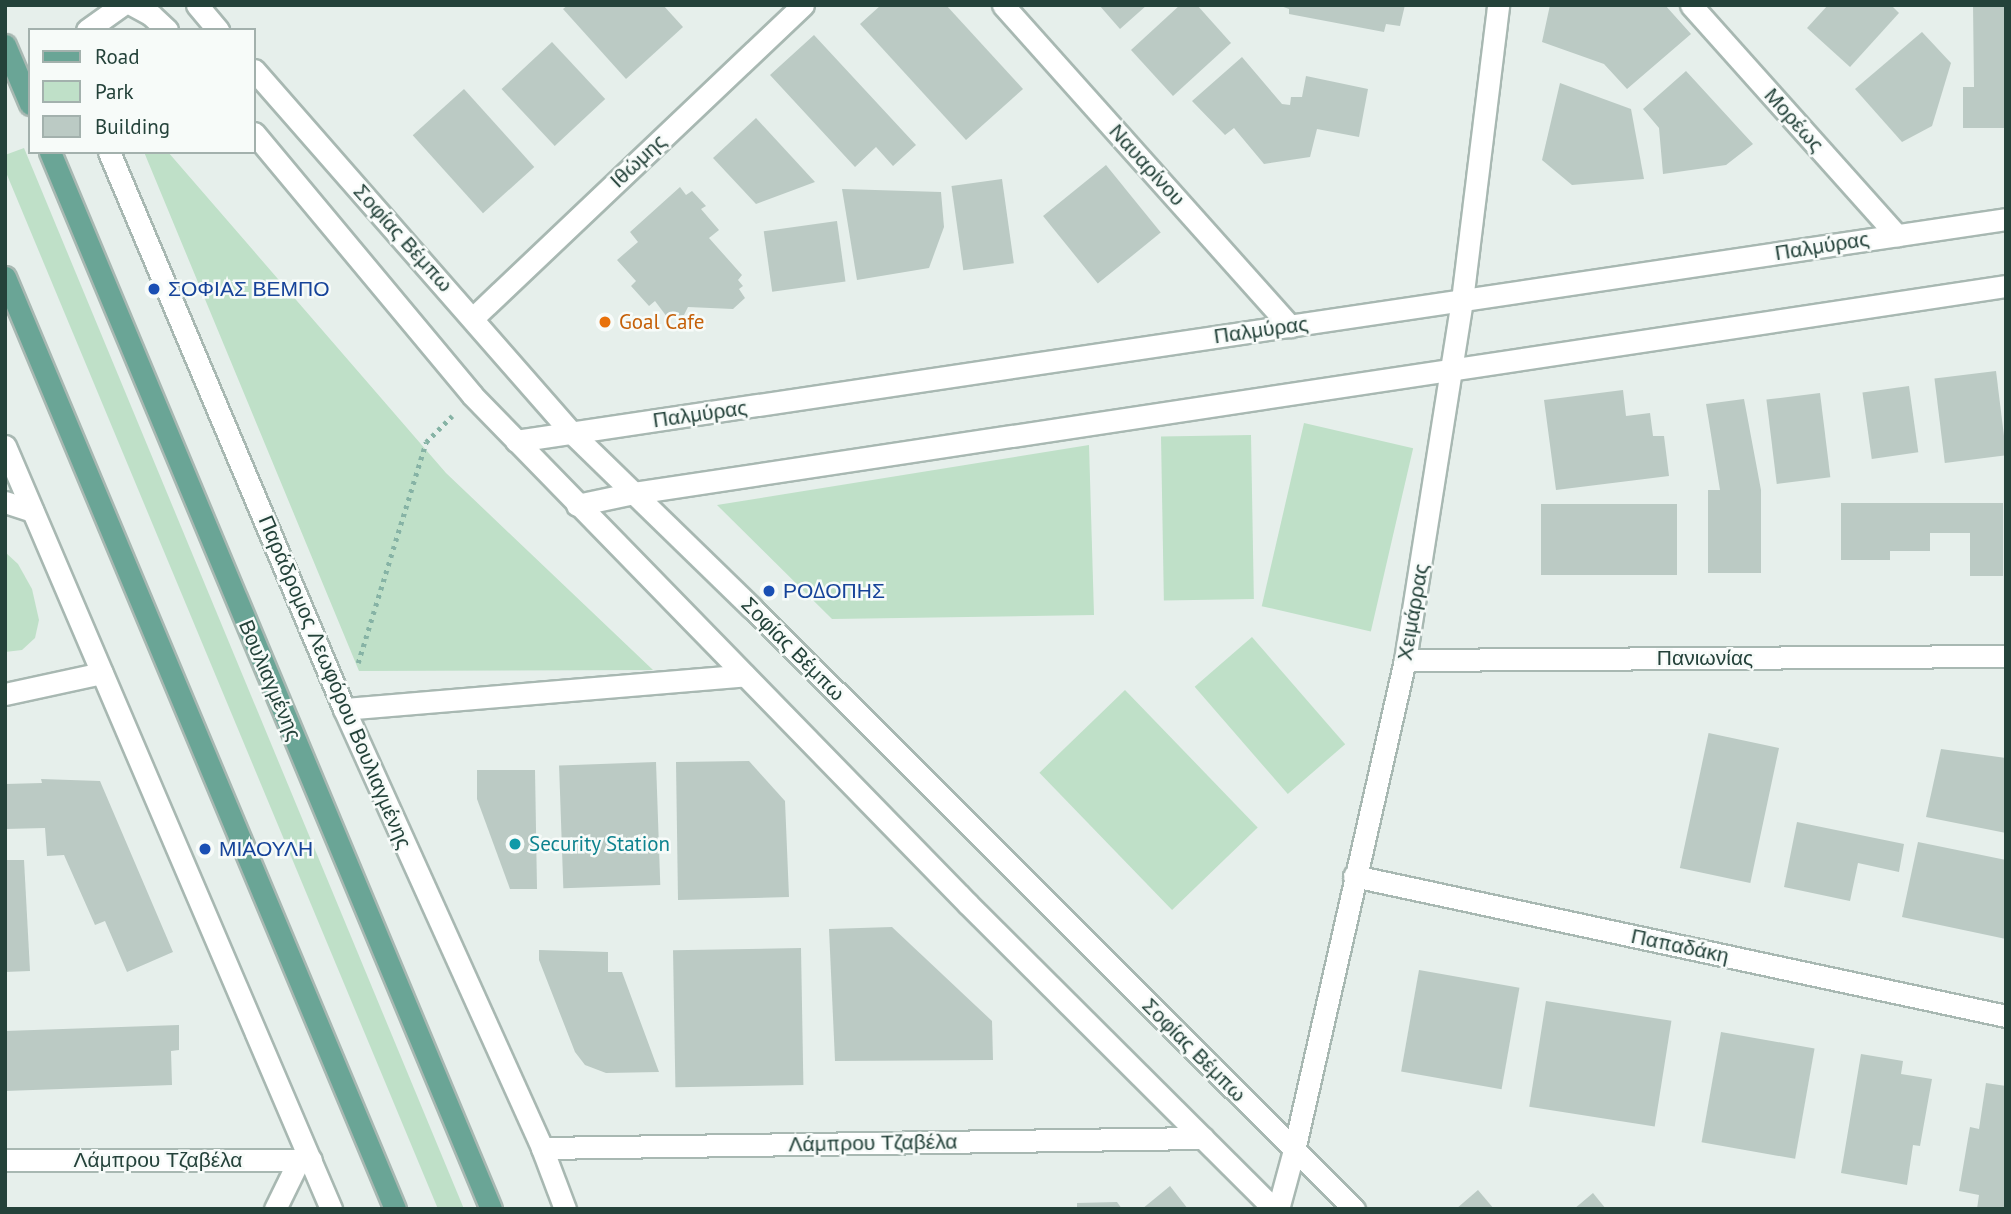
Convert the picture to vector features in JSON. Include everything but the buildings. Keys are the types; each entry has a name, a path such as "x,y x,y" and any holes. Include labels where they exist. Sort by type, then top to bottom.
{"main road":[{"path":"5,45 28,99"},
{"name":"Βουλιαγμένης","path":"51,154 491,1209"},
{"path":"5,277 395,1209"}],"street":[{"path":"90,28 122,5"},
{"path":"133,5 151,15 165,28"},
{"path":"197,5 216,28"},
{"name":"Ιθώμης","path":"473,317 803,5"},
{"name":"Ναυαρίνου","path":"1003,5 1290,326"},
{"name":"Χειμάρρας","path":"1276,1209 1294,1150 1405,660 1462,300 1498,5"},
{"name":"Μορέως","path":"1691,5 1898,235"},
{"name":"Σοφίας Βέμπω","path":"256,72 572,433 1354,1209"},
{"path":"256,135 472,395 968,904 1276,1209"},
{"name":"Παράδρομος Λεωφόρου Βουλιαγμένης","path":"110,154 344,709 542,1148 565,1209"},
{"name":"Παλμύρας","path":"516,441 2006,219"},
{"path":"577,505 634,493 2006,286"},
{"path":"5,446 305,1160 331,1209"},
{"path":"5,502 33,511"},
{"name":"Πανιωνίας","path":"1405,660 2006,656"},
{"path":"5,694 102,673"},
{"path":"344,709 745,674"},
{"name":"Παπαδάκη","path":"1354,876 2006,1016"},
{"name":"Λάμπρου Τζαβέλα","path":"542,1148 1203,1138"},
{"name":"Λάμπρου Τζαβέλα","path":"5,1160 305,1160"},
{"path":"275,1209 305,1160"}],"path":[{"path":"344,709 426,442 472,395"}],"green space":[{"path":"24,148 464,1209 438,1209 5,170 5,155"},
{"path":"145,154 170,154 446,473 653,670 359,671"},
{"path":"1304,423 1413,448 1371,631 1262,606"},
{"path":"1251,435 1254,599 1164,601 1161,437"},
{"path":"1089,445 1094,615 832,619 717,505"},
{"path":"5,552 18,564 32,589 39,620 35,638 22,650 5,652"},
{"path":"1252,637 1345,744 1288,794 1195,687"},
{"path":"1125,690 1258,827 1172,910 1039,773"}],"place":[{"name":"ΣΟΦΙΑΣ ΒΕΜΠΟ","path":"154,289"},
{"name":"Goal Cafe","path":"605,322"},
{"name":"ΡΟΔΟΠΗΣ","path":"769,591"},
{"name":"Security Station","path":"515,844"},
{"name":"ΜΙΑΟΥΛΗ","path":"205,849"}]}
